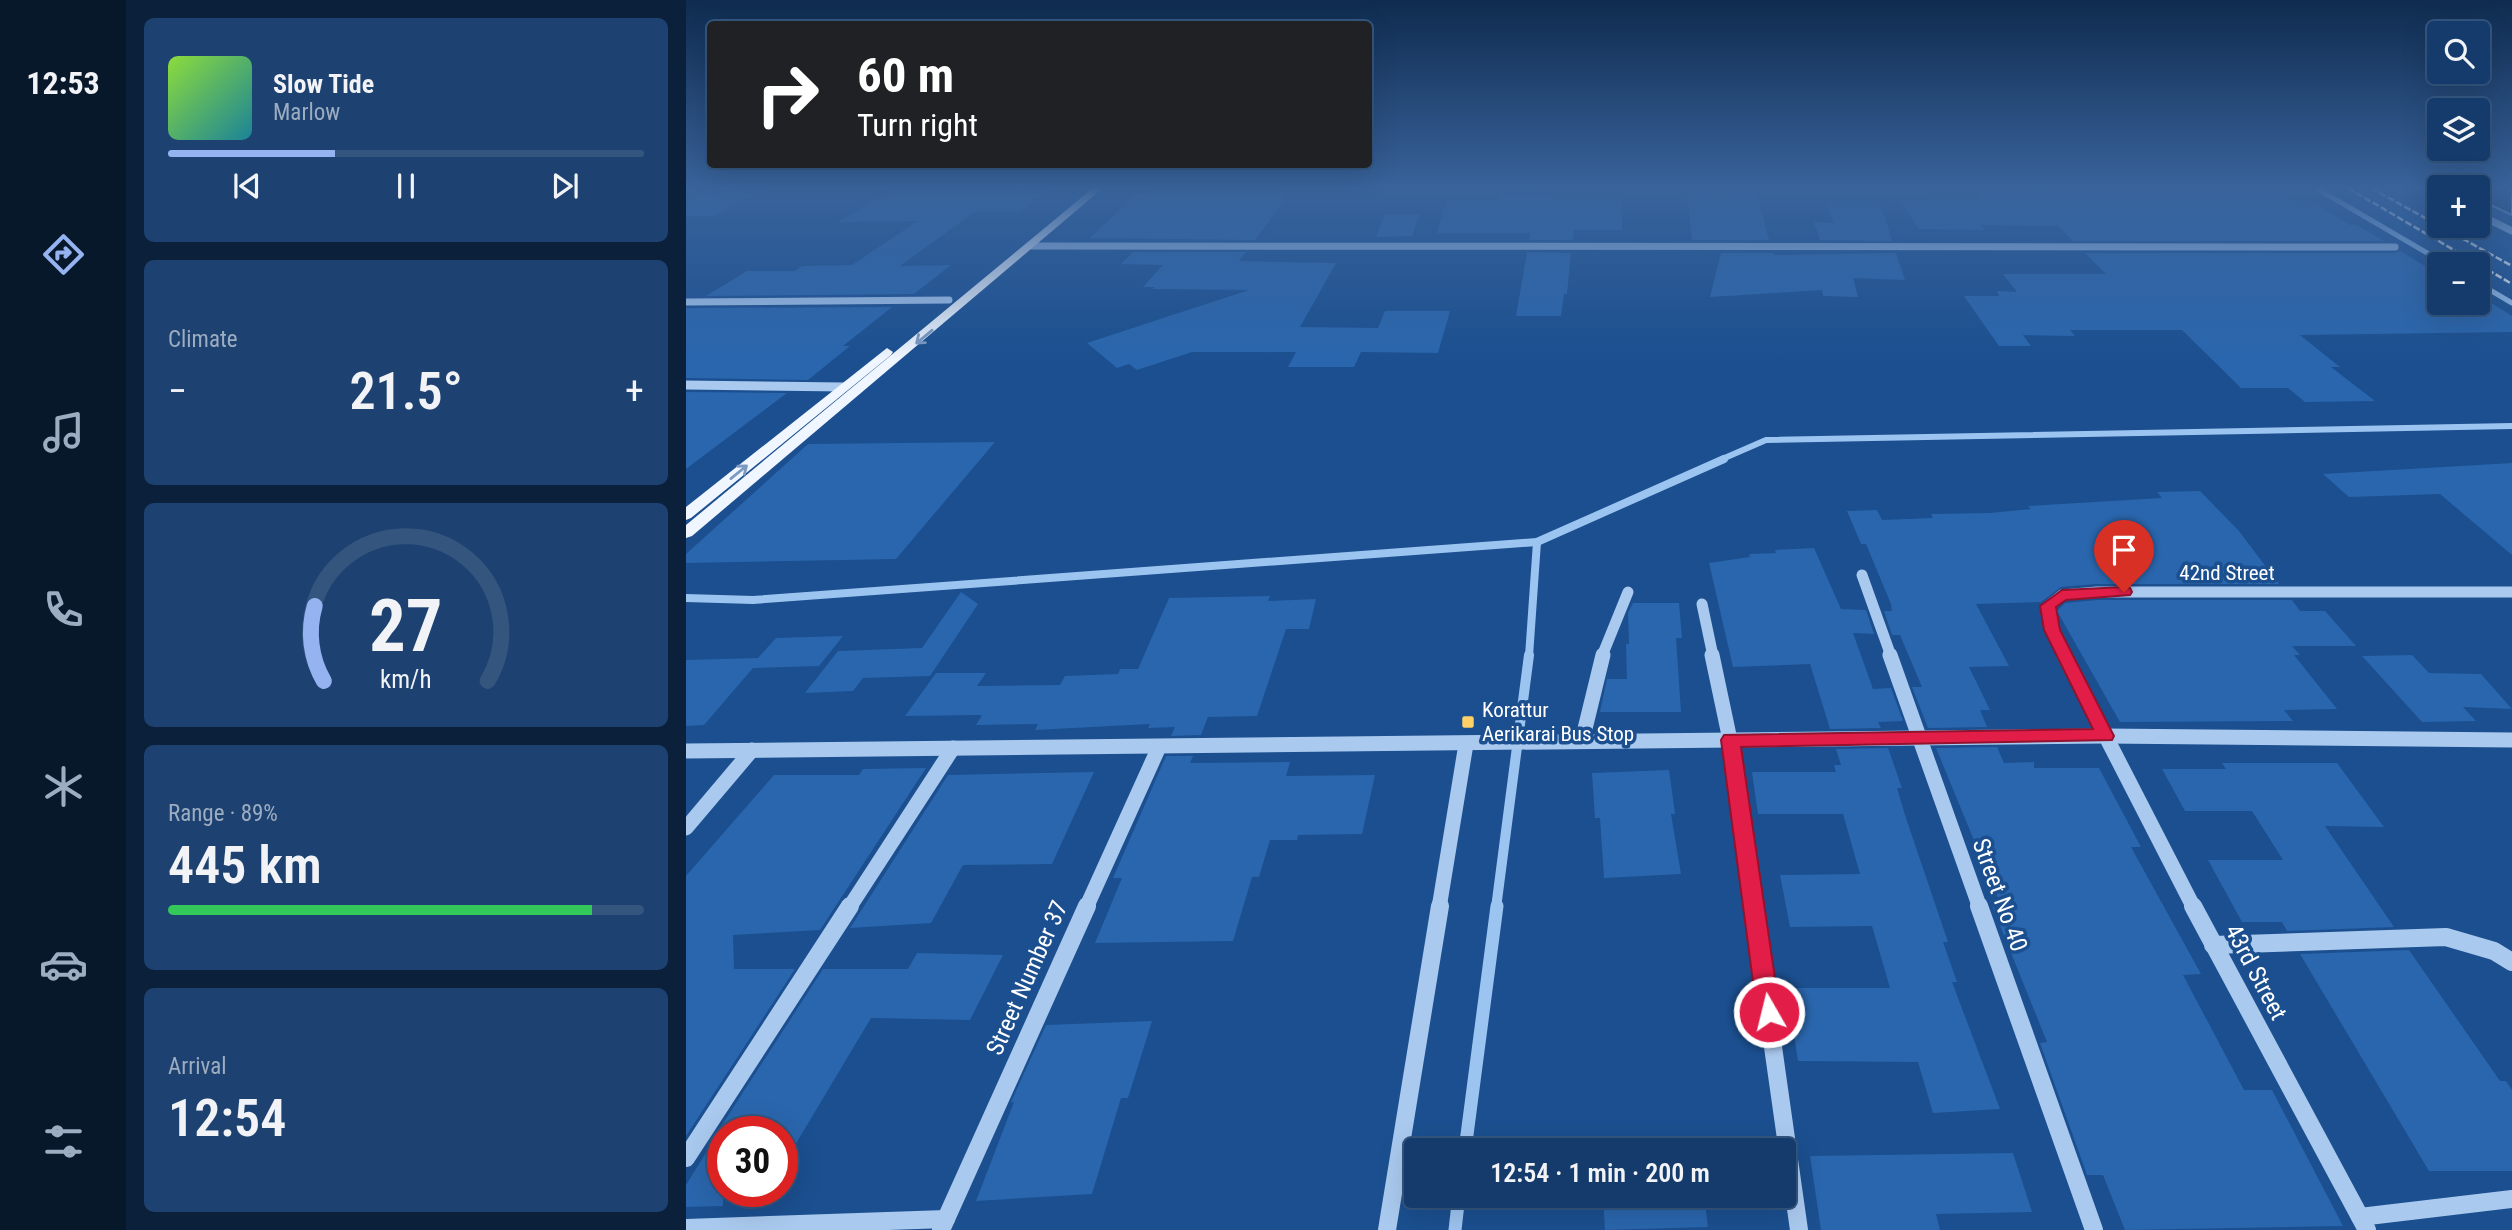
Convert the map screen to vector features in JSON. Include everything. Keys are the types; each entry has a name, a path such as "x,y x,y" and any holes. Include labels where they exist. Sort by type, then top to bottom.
{"main road":[{"path":"686,515 1016,245"},
{"path":"1022,245 1032,246"},
{"path":"686,533 1032,246"}],"street":[{"path":"1032,246 2395,247"},
{"path":"686,302 949,300"},
{"path":"686,385 845,387"},
{"name":"Street No 40","path":"1862,575 2094,1230"},
{"path":"1582,740 1591,696 1619,610 1628,592"},
{"name":"42nd Street","path":"2105,736 2052,630 2048,606 2062,595 2097,592 2512,592"},
{"path":"1702,604 1730,740 1799,1230"},
{"path":"686,751 2105,736 2512,740"},
{"name":"43rd Street","path":"2105,736 2213,945 2364,1223"},
{"path":"1387,1230 1466,744"},
{"name":"Street Number 37","path":"943,1225 1159,747"},
{"path":"686,1158 953,748"},
{"path":"686,828 752,750"},
{"path":"2213,945 2446,937 2494,951 2512,962"},
{"path":"2364,1223 2512,1199"},
{"path":"686,1228 943,1225"}],"building":[{"path":"881,245 928,245 900,266 951,265 914,294 706,296 747,271 795,271 802,266 852,265"},
{"path":"2400,251 2427,267 2427,315 2490,315 2490,302 2512,316 2512,332 2300,335 2340,367 2331,367 2375,401 2305,402 2288,388 2241,388 2182,330 2070,330 2075,336 2023,335 2031,346 1999,346 1964,296 1999,296 1997,291 2017,292 2003,274 2106,274 2085,253"},
{"path":"1133,252 1246,252 1239,261 1336,263 1300,327 1378,328 1385,311 1450,311 1438,353 1361,352 1354,367 1288,367 1296,352 1192,352 1137,370 1129,364 1117,368 1087,343 1249,290 1143,287 1163,265 1121,264"},
{"path":"1527,252 1571,253 1567,294 1564,294 1561,316 1516,316"},
{"path":"1721,253 1896,253 1905,280 1853,278 1858,297 1823,296 1822,290 1710,297"},
{"path":"892,307 843,346 850,346 808,380 686,378 686,308"},
{"path":"686,392 787,393 686,469"},
{"path":"995,442 896,559 686,563 686,554 808,444"},
{"path":"2512,463 2512,555 2440,494 2349,497 2323,474"},
{"path":"2200,491 2239,531 2279,584 2096,584 2061,587 2041,602 1976,604 2009,666 1969,667 1990,710 1980,710 1987,727 1928,728 1912,687 1922,687 1900,635 1892,635 1884,611 1892,611 1891,604 1866,544 1861,544 1847,511 1877,510 1882,520 1933,518 1931,514 1990,513 2031,509 2028,506 2162,498 2157,492"},
{"path":"1814,548 1841,609 1866,610 1874,634 1853,633 1873,689 1891,688 1903,721 1878,722 1881,728 1830,729 1810,664 1733,667 1709,563 1750,557 1749,554 1776,553 1775,550"},
{"path":"961,592 978,604 930,676 863,678 853,691 805,693 838,651 922,648"},
{"path":"1270,596 1268,601 1316,599 1309,629 1286,629 1257,716 1208,717 1201,735 1171,736 1175,727 1148,728 1150,724 1035,730 1038,724 976,725 982,715 905,716 936,673 986,673 977,686 1060,685 1065,676 1118,674 1120,669 1138,669 1169,598"},
{"path":"2097,600 2292,600 2300,611 2325,611 2356,646 2292,646 2300,655 2294,655 2337,709 2284,710 2293,721 2120,722 2057,611 2065,603"},
{"path":"1633,603 1679,603 1682,638 1676,638 1681,712 1600,712 1607,679 1627,679 1628,613"},
{"path":"843,636 819,666 753,668 704,725 686,726 686,660 758,658 776,638"},
{"path":"2412,655 2429,673 2481,674 2512,709 2463,707 2476,721 2422,722 2362,656"},
{"path":"1997,747 2004,763 2034,762 2034,768 2099,768 2141,847 2131,847 2201,974 2183,975 2244,1090 2272,1090 2343,1226 2125,1230 2103,1175 2087,1175 2040,1043 2047,1042 1990,901 1999,901 1936,748"},
{"path":"1888,748 1902,788 1897,788 1906,818 1948,942 1943,942 1957,982 1952,982 2000,1109 1933,1113 1918,1062 1798,1061 1787,988 1890,988 1872,926 1790,927 1780,875 1860,874 1843,814 1758,814 1752,772 1836,772 1834,765 1841,765 1836,749"},
{"path":"1166,756 1193,756 1190,763 1290,762 1286,776 1375,775 1362,834 1298,835 1297,840 1270,840 1259,877 1252,877 1233,941 1095,943 1122,878 1113,878"},
{"path":"2222,763 2337,763 2384,827 2325,826 2394,927 2287,931 2282,922 2242,922 2208,860 2283,860 2252,811 2185,811 2162,769 2226,769"},
{"path":"926,768 820,930 733,935 734,969 795,969 686,1136 686,876 774,775 859,775 863,769"},
{"path":"1669,770 1675,814 1671,814 1681,874 1604,878 1600,818 1595,818 1592,773"},
{"path":"1094,772 1052,864 963,865 931,923 850,928 948,775"},
{"path":"2409,950 2500,1081 2506,1081 2512,1090 2512,1171 2429,1171 2300,954"},
{"path":"917,953 1003,955 970,1020 871,1018 798,1140 798,1116 728,1116 823,969 908,969"},
{"path":"1152,1021 1128,1098 1121,1098 1092,1194 976,1201 1014,1102 1011,1102 1046,1025"},
{"path":"707,1151 707,1206 686,1207 686,1185"},
{"path":"2013,1153 2032,1212 1936,1214 1940,1230 1821,1230 1810,1156"},
{"path":"1604,1208 1706,1208 1708,1227 1605,1230"}],"waterway":[{"path":"2414,245 2427,253"},
{"path":"2490,290 2512,303"},
{"path":"1720,460 1766,440 2512,426"},
{"path":"1537,542 1724,459"},
{"path":"686,598 753,600 1537,542"},
{"path":"1529,656 1537,542"},
{"path":"1496,908 1529,655"},
{"path":"1467,1138 1497,906"},
{"path":"1455,1230 1458,1208"}],"railway":[{"path":"2446,245 2512,284"},
{"path":"2475,245 2512,266"}],"place":[{"name":"Korattur Aerikarai Bus Stop","path":"1468,722"}],"route":[{"path":"1769,1012 1730,740 2105,736 2052,630 2048,606 2062,595 2124,592"}]}
